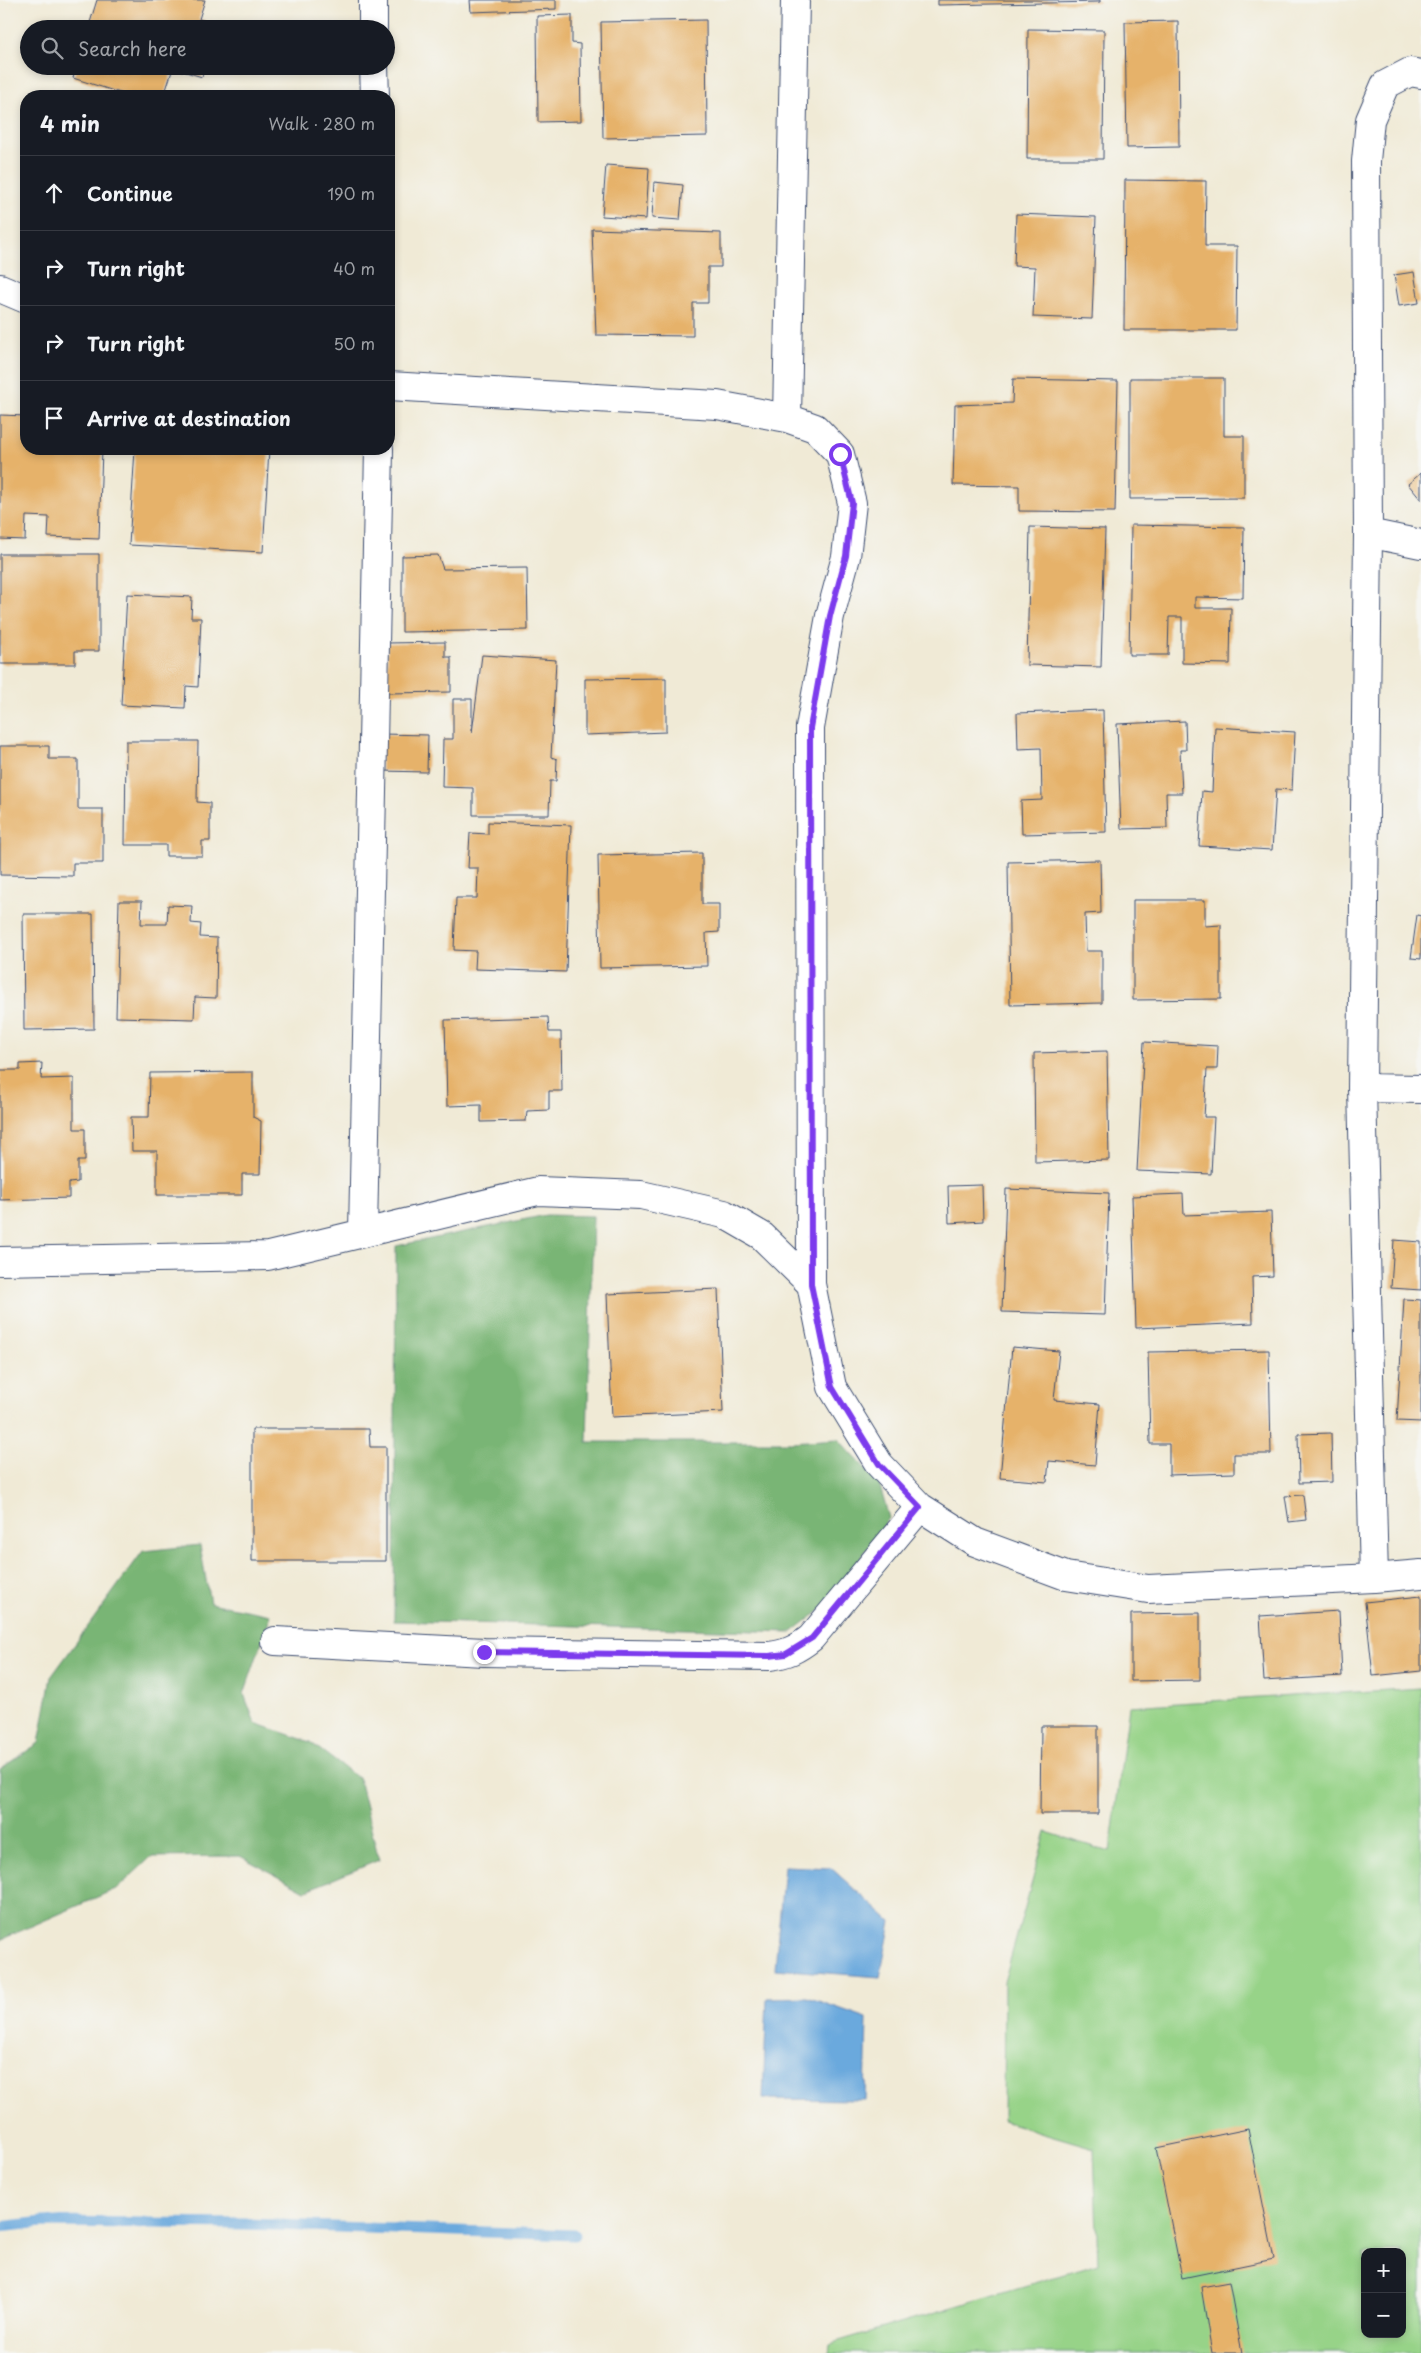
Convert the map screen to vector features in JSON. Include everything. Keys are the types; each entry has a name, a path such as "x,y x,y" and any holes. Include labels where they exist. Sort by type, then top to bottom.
{"street":[{"path":"373,0 373,20"},
{"path":"787,418 795,0"},
{"path":"1374,1578 1362,1088 1368,533 1366,161 1370,120 1385,85 1410,72 1421,74"},
{"path":"374,75 374,90"},
{"path":"0,288 20,296"},
{"path":"395,386 717,405 787,418 816,428 840,454 852,503 846,556 830,616 810,728 811,1284 832,1387 879,1464 920,1507 975,1542 1066,1576 1139,1588 1158,1589 1421,1574"},
{"path":"363,1232 378,455"},
{"path":"1368,533 1421,544"},
{"path":"1362,1088 1421,1089"},
{"path":"0,1261 268,1256 538,1191 641,1195 724,1214 762,1236 811,1284"},
{"path":"275,1641 484,1652 769,1656 786,1654 812,1638 920,1507"}],"green space":[{"path":"546,1215 593,1216 587,1442 792,1442 838,1439 879,1483 889,1518 830,1603 792,1632 394,1621 396,1246"},
{"path":"200,1545 210,1603 271,1615 244,1694 255,1723 310,1742 359,1779 379,1860 305,1891 240,1856 151,1857 118,1888 0,1940 0,1769 39,1743 51,1677 143,1551"},
{"path":"1421,1688 1421,2353 828,2353 829,2344 1098,2264 1094,2148 1003,2121 1004,1982 1046,1832 1110,1852 1129,1706"}],"water":[{"path":"784,1866 831,1868 891,1922 880,1977 775,1969"},
{"path":"807,1997 867,2018 865,2100 763,2099 767,1998"}],"building":[{"path":"97,0 205,0 199,19 202,20 91,20"},
{"path":"470,0 556,0 556,9 471,12"},
{"path":"938,0 1100,0 1100,2 938,5"},
{"path":"572,15 572,43 580,44 581,121 538,122 537,16"},
{"path":"706,20 707,136 603,138 601,22"},
{"path":"1178,21 1179,147 1127,148 1125,22"},
{"path":"1028,29 1104,30 1103,159 1027,159"},
{"path":"74,75 171,75 166,90 111,90 73,78"},
{"path":"606,165 649,168 646,219 602,216"},
{"path":"1125,180 1206,181 1205,246 1237,246 1236,330 1124,330"},
{"path":"654,182 683,185 680,220 652,218"},
{"path":"1016,214 1096,217 1092,319 1033,317 1035,267 1014,266"},
{"path":"592,229 721,233 721,267 708,267 708,303 693,303 693,336 596,335"},
{"path":"1414,272 1419,303 1399,306 1394,275"},
{"path":"1130,378 1224,378 1224,436 1244,436 1244,498 1130,499"},
{"path":"1013,379 1118,381 1115,512 1019,511 1019,486 953,485 955,405 1012,403"},
{"path":"0,415 20,416 20,455 102,455 99,539 48,537 49,517 26,516 25,540 0,539"},
{"path":"135,455 269,455 263,552 129,545"},
{"path":"1421,473 1421,500 1408,484"},
{"path":"1131,525 1244,527 1243,598 1195,597 1195,608 1231,608 1230,664 1182,663 1182,617 1169,617 1168,655 1129,655"},
{"path":"1030,527 1105,529 1101,667 1027,665"},
{"path":"0,554 99,554 99,651 75,651 75,664 0,664"},
{"path":"438,555 443,569 527,568 528,630 402,632 402,556"},
{"path":"127,594 192,597 191,618 201,618 198,687 186,686 185,708 121,705"},
{"path":"445,642 445,657 451,657 451,692 388,693 387,643"},
{"path":"482,655 556,660 551,757 557,759 556,781 550,781 549,815 473,815 473,788 442,787 443,739 453,739 453,699 472,699 472,733"},
{"path":"666,678 666,732 585,735 585,679"},
{"path":"1103,710 1106,832 1022,834 1021,801 1042,800 1041,748 1018,749 1017,713"},
{"path":"1185,721 1186,750 1180,750 1182,793 1166,793 1167,828 1121,829 1117,724"},
{"path":"1215,727 1295,732 1292,790 1276,789 1272,850 1199,846 1202,791 1212,792"},
{"path":"382,734 428,735 427,772 381,771"},
{"path":"126,741 198,741 197,802 210,803 210,841 202,841 202,856 166,856 166,845 125,845"},
{"path":"0,746 49,746 49,759 78,759 78,809 103,809 103,863 73,863 73,876 0,875"},
{"path":"488,822 571,825 566,972 475,969 476,951 454,950 456,898 477,898 478,868 468,868 470,833 488,834"},
{"path":"702,853 702,904 719,904 719,932 706,933 707,966 600,968 598,855"},
{"path":"1100,860 1101,913 1085,914 1086,951 1102,951 1102,1003 1010,1005 1008,862"},
{"path":"1133,900 1205,900 1205,926 1221,925 1221,999 1133,1000"},
{"path":"119,901 142,901 141,924 167,924 168,905 192,906 191,923 201,924 200,937 217,938 216,998 195,997 194,1019 116,1017"},
{"path":"23,914 93,914 94,1029 24,1030"},
{"path":"1417,915 1421,916 1421,959 1411,958"},
{"path":"548,1017 549,1032 561,1032 562,1091 549,1091 549,1110 527,1111 526,1121 481,1122 481,1105 447,1106 445,1020"},
{"path":"1144,1042 1218,1046 1217,1069 1207,1069 1204,1117 1214,1117 1211,1174 1137,1171"},
{"path":"1107,1051 1109,1160 1035,1162 1034,1053"},
{"path":"42,1063 41,1079 74,1078 74,1129 85,1129 85,1161 78,1161 78,1182 69,1183 69,1198 0,1200 0,1070 20,1070 20,1064"},
{"path":"253,1072 253,1117 261,1121 260,1174 242,1174 242,1195 157,1195 157,1151 132,1151 131,1117 149,1117 150,1073"},
{"path":"982,1185 983,1221 949,1223 948,1186"},
{"path":"1006,1189 1109,1193 1105,1315 1002,1312"},
{"path":"1183,1194 1184,1215 1271,1212 1273,1276 1252,1277 1253,1323 1136,1328 1132,1196"},
{"path":"1394,1240 1421,1242 1421,1290 1391,1288"},
{"path":"718,1289 723,1412 612,1417 607,1294"},
{"path":"1404,1299 1421,1300 1421,1422 1397,1421"},
{"path":"1012,1347 1059,1351 1054,1400 1100,1404 1095,1465 1049,1461 1047,1482 1000,1478"},
{"path":"1269,1350 1271,1454 1234,1454 1234,1473 1169,1475 1169,1444 1150,1444 1148,1352"},
{"path":"252,1429 369,1429 370,1447 386,1447 386,1561 252,1561"},
{"path":"1331,1433 1332,1482 1299,1483 1298,1434"},
{"path":"1303,1495 1306,1520 1289,1522 1285,1496"},
{"path":"1421,1596 1421,1671 1373,1676 1365,1602"},
{"path":"1339,1611 1342,1676 1264,1681 1260,1616"},
{"path":"1200,1613 1200,1680 1131,1681 1131,1614"},
{"path":"1041,1726 1098,1726 1098,1814 1040,1814"},
{"path":"1248,2129 1274,2259 1182,2278 1156,2148"},
{"path":"1229,2282 1242,2353 1212,2353 1201,2287"}],"waterway":[{"path":"0,2227 43,2222 245,2224 575,2235"}],"route":[{"path":"484,1652 769,1656 786,1654 812,1638 920,1507 879,1464 832,1387 811,1284 810,728 830,616 846,556 852,503 840,454"}]}
